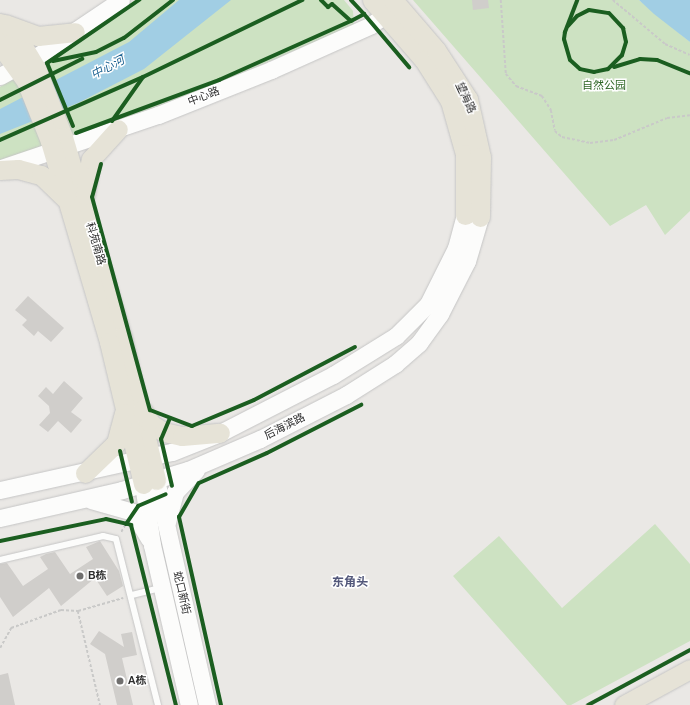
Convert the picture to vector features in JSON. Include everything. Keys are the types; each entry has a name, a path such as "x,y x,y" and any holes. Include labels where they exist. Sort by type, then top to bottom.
{"main road":[{"path":"0,76 29,70 75,32 121,0"},
{"name":"望海路","path":"372,0 392,7 450,101 465,154 472,216"},
{"name":"中心路","path":"0,169 57,140 118,128 270,70 392,7"},
{"path":"0,22 38,36 75,32"},
{"name":"科苑南路","path":"0,22 29,70 57,140 77,204 132,406 150,482"},
{"name":"科苑南路","path":"0,45 29,70"},
{"path":"0,169 18,169 40,175 77,204 91,159 118,128"},
{"path":"0,490 85,473 144,459 220,433 333,375 410,325 428,304 445,273 472,216"},
{"name":"后海滨路","path":"0,518 150,482 203,464 346,395 395,364 419,343 440,314 467,261 472,216"},
{"path":"85,473 116,443 132,406 152,424 164,432 182,436 220,433"},
{"path":"166,530 175,492 203,464"},
{"name":"蛇口新街","path":"150,482 166,530 207,705"},
{"name":"蛇口新街","path":"150,482 152,545 189,705"},
{"path":"28,485 34,510"},
{"path":"85,498 113,503 152,545"},
{"path":"624,705 690,669"},
{"path":"649,705 690,683"}],"lane":[{"path":"0,560 104,536 116,539 132,595 158,705"},
{"path":"132,595 162,587"}],"path":[{"path":"501,0 508,78 516,86 542,96 551,110 555,131 562,137 590,143 614,140 667,118 690,116"},
{"path":"612,0 665,44 690,55"},
{"path":"119,522 130,521"},
{"path":"116,539 130,521"},
{"path":"0,648 11,628 61,610 78,611 132,595"},
{"path":"78,611 100,705"}],"green space":[{"path":"135,0 344,0 353,11 354,25 167,105 0,162 0,87"},
{"name":"自然公园","path":"413,0 639,0 690,42 690,211 665,235 646,205 610,226"},
{"path":"655,524 690,564 690,641 571,705 567,705 453,576 499,536 562,608"}],"water":[{"name":"中心河","path":"179,0 231,0 144,69 78,103 0,134 0,109 129,42"},
{"path":"639,0 690,0 690,42 654,14"}],"building":[{"path":"472,0 488,0 489,8 473,10"},
{"path":"28,296 64,328 51,342 38,331 34,336 22,325 27,320 15,310"},
{"path":"64,381 83,398 71,412 82,420 71,433 58,421 48,432 39,425 50,413 49,406 38,396 46,387 53,394"},
{"name":"B栋","path":"100,541 119,571 123,586 107,596 95,578 61,606 49,588 13,617 0,597 0,564 7,563 23,586 48,569 40,557 55,552 70,574 93,559 86,547"},
{"name":"A栋","path":"99,631 124,647 121,634 132,632 137,655 122,658 133,705 117,705 105,654 90,644"},
{"path":"8,673 15,705 0,705 0,675"}],"cycle path":[{"path":"73,126 47,63 139,0"},
{"path":"53,61 96,52 124,38 173,0"},
{"path":"112,121 143,77 302,0"},
{"path":"321,0 328,7 332,4 351,21 364,14 351,0"},
{"path":"568,26 577,16 589,10 609,13 623,28 626,42 622,55 608,69 594,72 580,69 570,60 564,39 565,32 577,0"},
{"path":"364,14 409,67"},
{"path":"76,133 219,80 351,21"},
{"path":"0,100 82,59"},
{"path":"614,67 640,59 657,60 690,73"},
{"path":"0,140 143,77"},
{"path":"101,164 92,197 150,410 192,426 254,400 355,347"},
{"path":"221,705 179,517 199,483 267,453 361,405"},
{"path":"170,418 161,439 172,486"},
{"path":"120,451 132,502"},
{"path":"126,524 138,506 166,494"},
{"path":"0,541 106,519 131,525 176,705"},
{"path":"588,705 690,650"}],"place":[{"name":"B栋","path":"80,576"},
{"name":"A栋","path":"120,681"}],"district":[{"name":"东角头","path":"350,583"}]}
